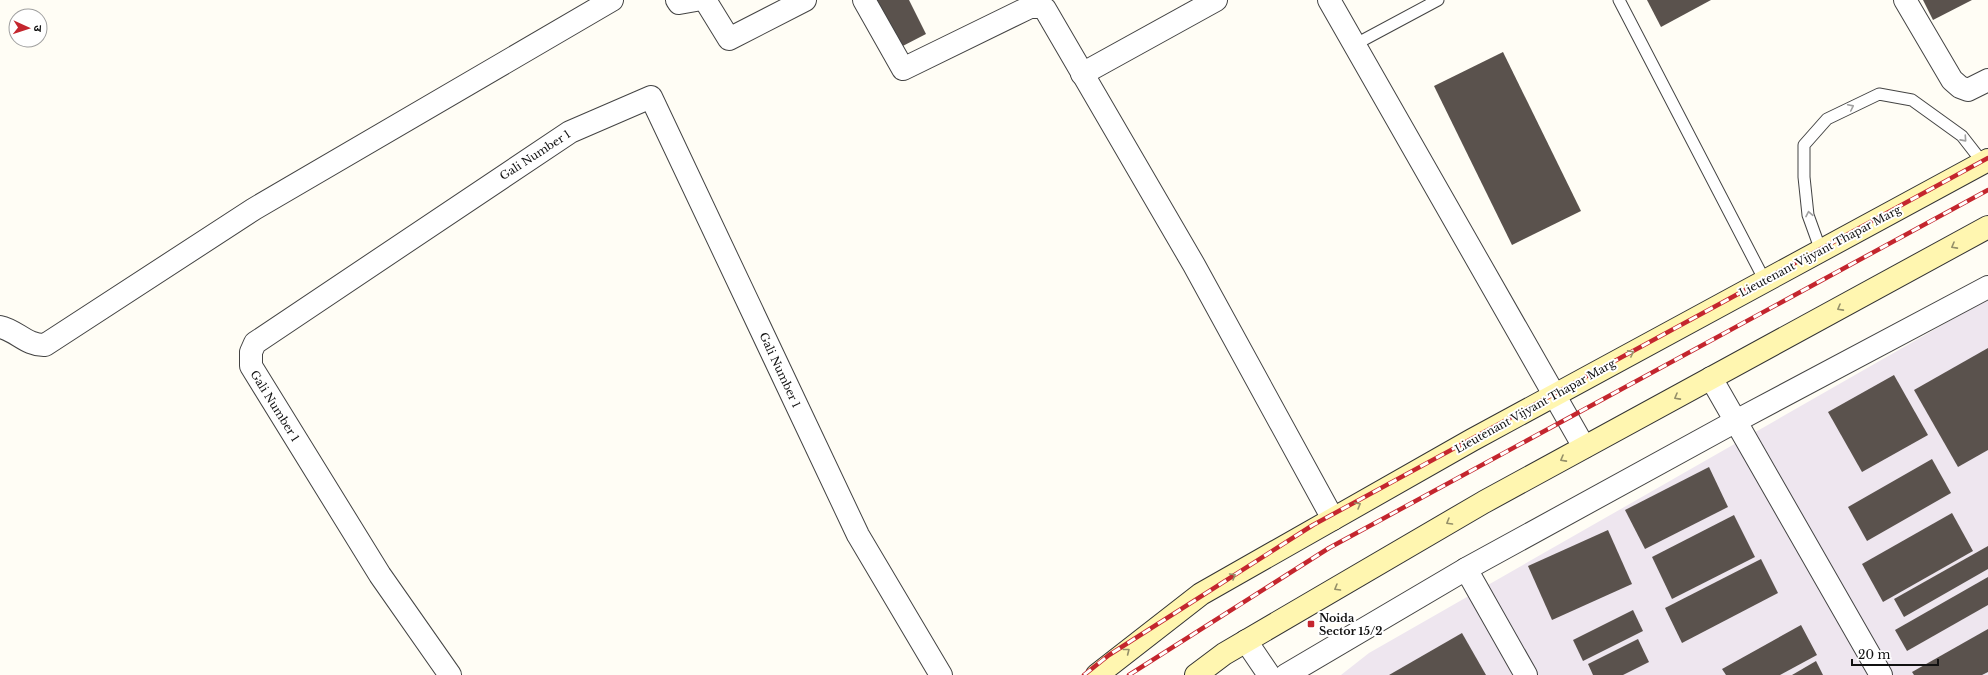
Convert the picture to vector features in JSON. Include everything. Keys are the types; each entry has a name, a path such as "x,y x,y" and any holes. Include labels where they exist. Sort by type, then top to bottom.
{"main road":[{"name":"Lieutenant Vijyant Thapar Marg","path":"1097,675 1201,594 1554,396 1986,162"},
{"path":"1196,675 1224,654 1484,502 1988,227"}],"street":[{"path":"0,327 32,344 45,345 254,209 612,0"},
{"path":"677,0 679,2 696,0"},
{"path":"705,0 729,39 805,0"},
{"path":"864,0 903,69 1035,6 1045,9 1194,265 1333,519"},
{"path":"1082,74 1216,0"},
{"path":"1329,0 1584,447"},
{"path":"1905,0 1952,80 1960,87 1968,90 1988,80"},
{"name":"Gali Number 1","path":"450,675 380,575 251,366 251,352 255,343 570,132 651,97 858,535 941,675"},
{"path":"1286,675 1466,569 1736,421 1988,287"},
{"path":"1711,378 1881,675"},
{"path":"1466,569 1526,675"},
{"path":"1246,641 1269,675"}],"lane":[{"path":"1354,45 1438,0"},
{"path":"1619,0 1764,282"},
{"path":"1821,251 1808,215 1804,177 1804,146 1827,119 1879,94 1912,100 1962,136 1986,162"}],"shaded area":[{"path":"1988,299 1988,675 1341,675 1369,653"}],"building":[{"path":"871,0 909,0 926,34 895,50"},
{"path":"1647,0 1711,0 1661,27"},
{"path":"1923,0 1972,0 1933,20"},
{"path":"1503,52 1581,211 1512,245 1434,86"},
{"path":"1988,348 1988,450 1958,467 1914,390"},
{"path":"1894,375 1928,435 1862,472 1828,412"},
{"path":"1932,459 1951,493 1867,541 1848,507"},
{"path":"1709,467 1728,507 1645,549 1625,510"},
{"path":"1952,513 1973,551 1883,602 1862,564"},
{"path":"1734,515 1755,557 1672,599 1652,557"},
{"path":"1608,530 1632,584 1552,620 1528,566"},
{"path":"1988,546 1988,569 1904,617 1894,599"},
{"path":"1761,559 1778,593 1682,643 1665,608"},
{"path":"1988,577 1988,605 1907,651 1895,630"},
{"path":"1633,610 1643,631 1583,661 1573,640"},
{"path":"1801,625 1817,655 1780,675 1726,675 1722,669"},
{"path":"1988,629 1988,672 1982,675 1914,675 1912,672"},
{"path":"1462,633 1486,675 1389,675"},
{"path":"1638,639 1649,662 1623,675 1593,675 1588,664"},
{"path":"1816,661 1823,675 1792,675"}],"railway":[{"path":"1084,675 1109,655 1313,525 1988,158"},
{"path":"1129,675 1329,548 1988,190"}],"place":[{"name":"Noida Sector 15/2","path":"1311,624"}]}
